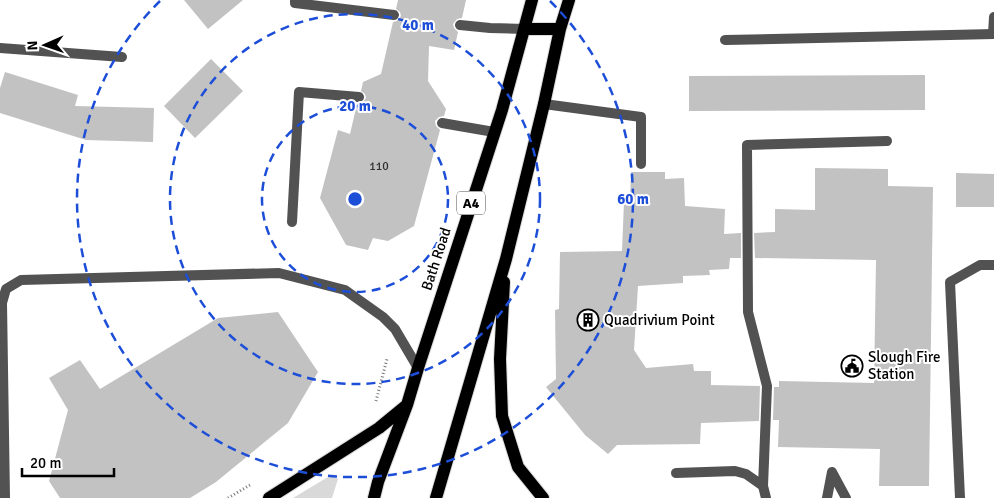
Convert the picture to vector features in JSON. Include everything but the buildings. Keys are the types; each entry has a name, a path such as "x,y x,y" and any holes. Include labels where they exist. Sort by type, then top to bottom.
{"main road":[{"name":"Bath Road","path":"374,498 378,482 408,405 418,368 494,132 532,0"},
{"path":"436,498 506,259 544,104 560,29 569,0"},
{"path":"525,28 560,29"},
{"path":"506,259 500,359 502,416 518,467 543,498"},
{"path":"269,498 379,428 408,405"}],"street":[{"path":"295,0 295,3 394,15"},
{"path":"725,40 994,34 994,17"},
{"path":"460,25 490,28 525,28"},
{"path":"0,48 122,57"},
{"path":"292,222 299,92 359,97"},
{"path":"544,104 642,117 641,164"},
{"path":"442,123 494,132"},
{"path":"766,498 762,486 767,386 748,312 747,146 888,140"},
{"path":"960,498 950,282 980,265 994,265"},
{"path":"5,498 2,446 2,303 6,289 21,280 279,273 345,290 383,317 394,329 418,368"},
{"path":"676,473 735,471 746,474 762,486"},
{"path":"827,498 832,472 846,498"}],"path":[{"path":"376,402 394,329"},
{"path":"228,498 252,483"}],"shaded area":[{"path":"333,474 338,479 332,498 293,498"}],"place":[{"name":"Quadrivium Point","path":"588,320"},
{"name":"Slough Fire Station","path":"852,366"}]}
